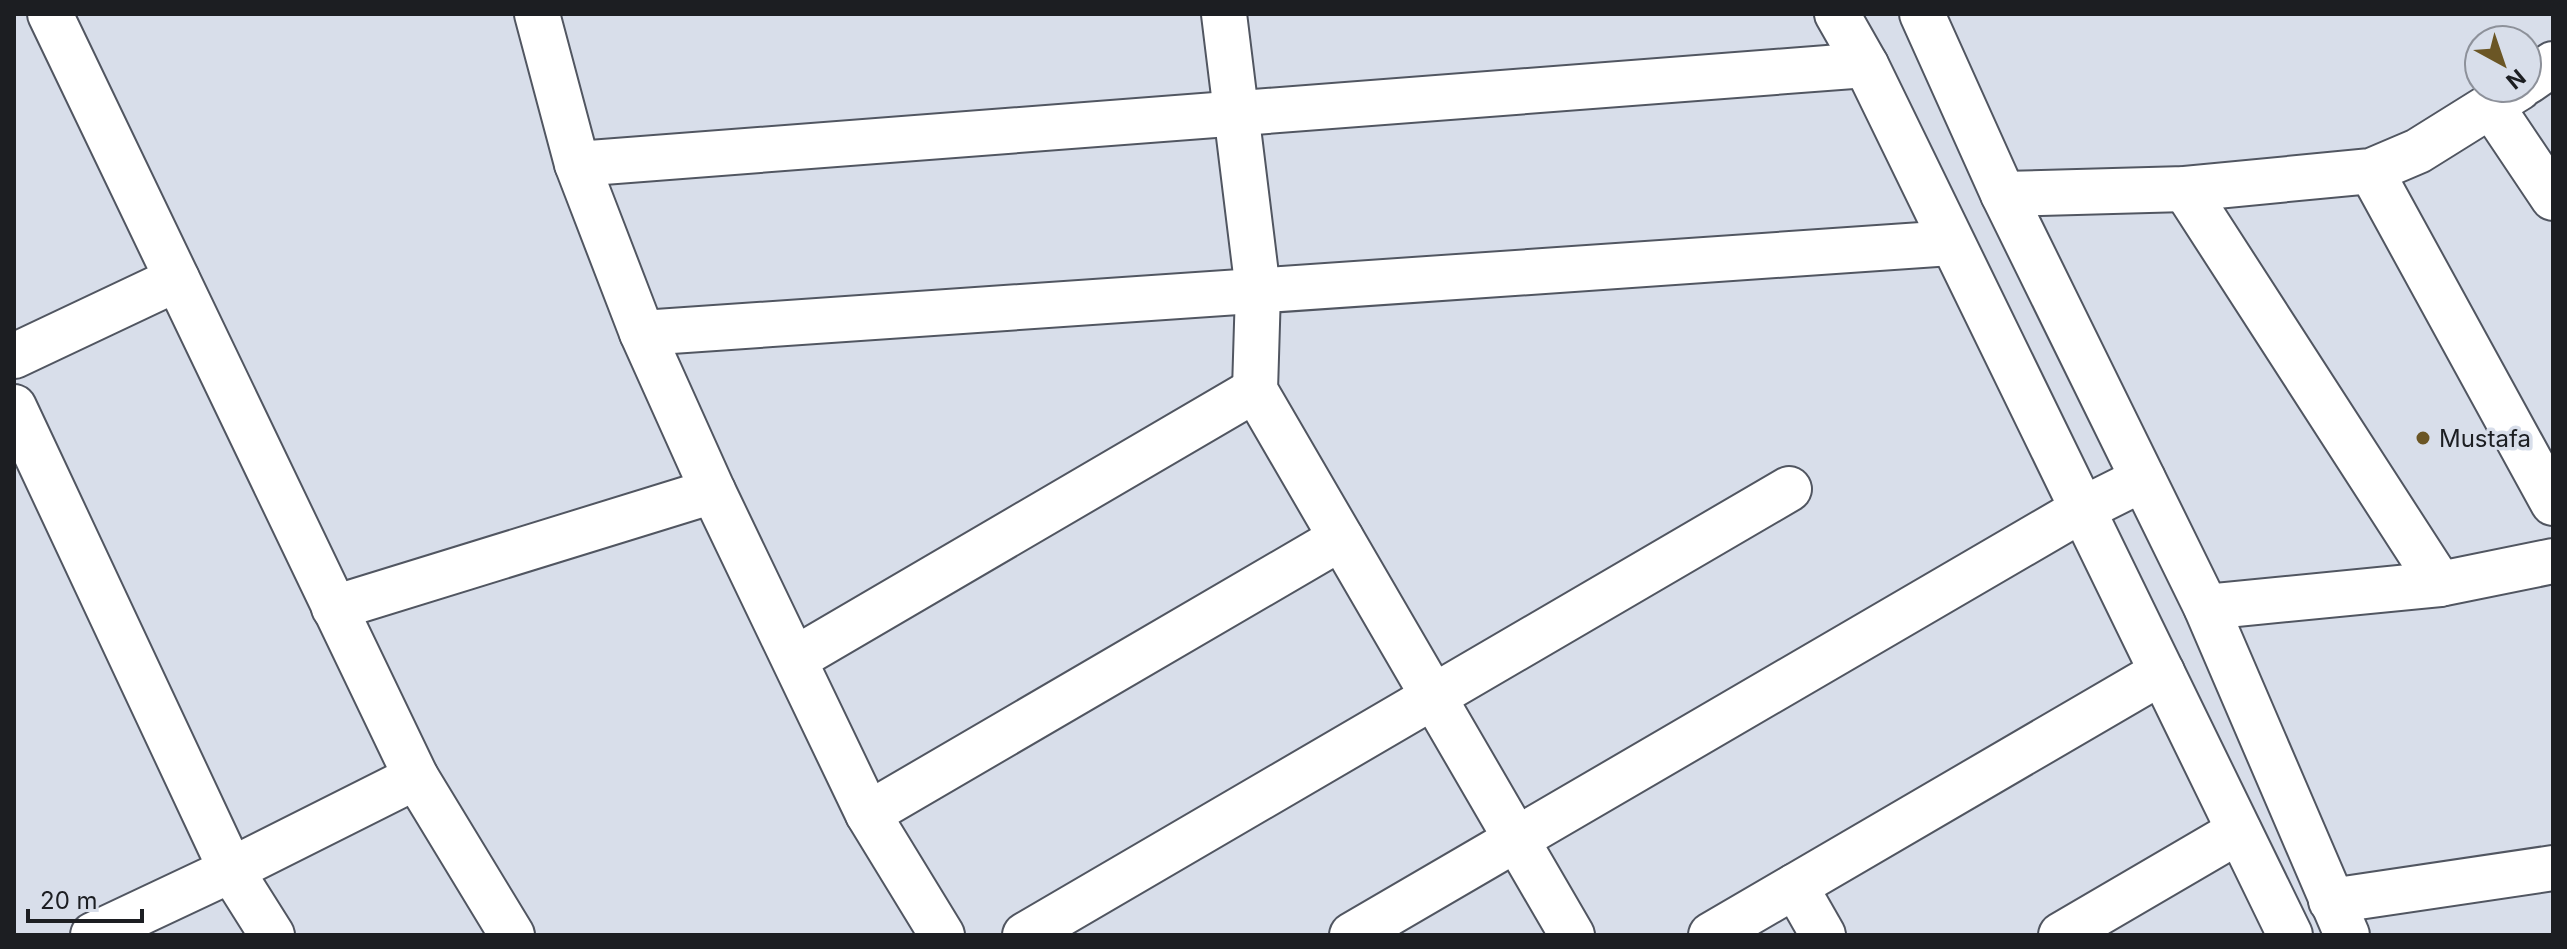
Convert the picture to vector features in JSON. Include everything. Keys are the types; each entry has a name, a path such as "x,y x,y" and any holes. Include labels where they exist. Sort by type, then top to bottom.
{"street":[{"path":"50,14 416,777 512,935"},
{"path":"537,14 577,164 642,333 713,491 868,814 942,935"},
{"path":"1224,14 1258,291 1255,390 1572,935"},
{"path":"1837,14 1866,65 2290,935"},
{"path":"1922,14 2003,194 2206,607 2339,918 2553,868"},
{"path":"577,164 1866,65"},
{"path":"2003,194 2185,189 2371,171 2418,151 2494,104"},
{"path":"2518,104 2553,198"},
{"path":"2371,171 2553,503"},
{"path":"2185,189 2440,584"},
{"path":"642,333 1951,243"},
{"path":"14,356 177,279"},
{"path":"795,659 1255,390"},
{"path":"14,407 231,870 272,935"},
{"path":"1352,935 2083,509 2143,479"},
{"path":"1025,935 1789,489"},
{"path":"334,608 713,491"},
{"path":"868,814 1341,538"},
{"path":"2206,607 2440,584 2553,561"},
{"path":"1711,935 2162,672"},
{"path":"93,935 416,777"},
{"path":"2061,935 2239,831"},
{"path":"1795,886 1823,935"}],"place":[{"name":"Mustafa","path":"2423,438"}]}
